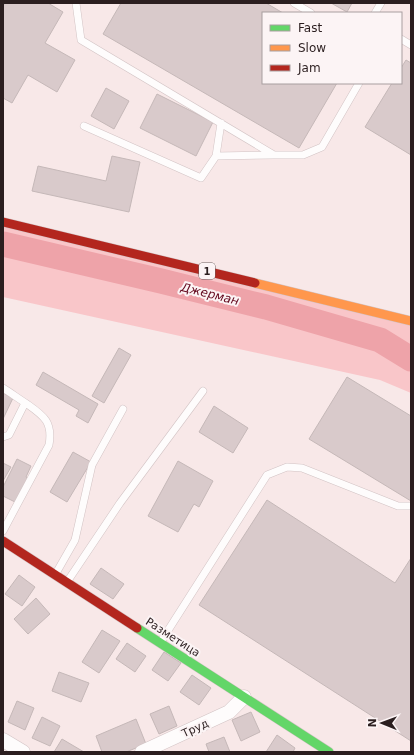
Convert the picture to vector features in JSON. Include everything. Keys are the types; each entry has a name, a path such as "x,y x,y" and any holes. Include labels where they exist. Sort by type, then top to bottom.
{"main road":[{"name":"1","path":"3,222 411,321"},
{"name":"Разметица","path":"3,541 330,752"}],"street":[{"name":"Труд","path":"142,752 229,712 244,697"},
{"path":"3,740 23,752"}],"lane":[{"path":"76,3 81,40 221,122 274,155"},
{"path":"294,3 309,12"},
{"path":"376,12 381,3"},
{"path":"402,40 411,44"},
{"path":"216,156 303,155 322,147 358,84"},
{"path":"84,126 201,178 216,156 221,122"},
{"path":"3,388 43,415 51,435 49,445 3,531"},
{"path":"67,583 120,503 203,391"},
{"path":"3,437 9,435 25,404"},
{"path":"55,575 75,540 92,465 122,409"},
{"path":"160,643 267,475 286,467 302,468 398,506 411,506"}],"shaded area":[{"path":"3,221 411,320 411,393 380,380 3,297"}],"building":[{"path":"5,3 48,3 63,12 45,43 75,60 57,92 28,75 12,103 3,98 3,6"},
{"path":"121,3 266,3 281,12 262,12 262,84 336,84 299,148 103,34"},
{"path":"331,3 352,3 347,12"},
{"path":"406,60 411,63 411,155 365,127 391,84 402,84 402,66"},
{"path":"106,88 129,101 114,129 91,116"},
{"path":"157,94 213,122 196,156 140,128"},
{"path":"112,156 140,162 129,212 32,191 38,166 106,181"},
{"path":"119,348 131,355 104,403 92,396"},
{"path":"43,372 98,404 88,423 76,416 79,410 36,385"},
{"path":"347,377 411,416 411,501 309,439"},
{"path":"3,393 13,398 3,419"},
{"path":"214,406 248,428 233,453 199,432"},
{"path":"73,452 91,462 67,502 50,492"},
{"path":"17,459 31,466 26,477 29,479 17,503 3,496 3,487"},
{"path":"178,461 213,481 199,507 194,504 178,532 148,516"},
{"path":"3,463 11,467 3,481"},
{"path":"267,500 395,583 411,558 411,741 199,605"},
{"path":"101,568 124,584 113,599 90,584"},
{"path":"19,575 35,587 22,606 5,594"},
{"path":"36,598 50,614 28,634 14,619"},
{"path":"102,630 120,641 99,673 82,662"},
{"path":"127,643 146,656 135,672 116,659"},
{"path":"164,652 181,663 168,681 152,670"},
{"path":"59,672 89,683 81,702 52,691"},
{"path":"192,675 211,688 199,705 180,692"},
{"path":"17,701 34,708 25,730 8,722"},
{"path":"169,706 177,726 159,734 150,714"},
{"path":"251,712 260,732 241,741 232,720"},
{"path":"42,717 60,726 50,746 32,738"},
{"path":"136,719 146,744 126,752 102,752 96,736"},
{"path":"277,735 295,748 293,752 266,752"},
{"path":"224,737 230,752 209,752 206,744"},
{"path":"62,739 84,752 54,752"}],"waterway":[{"name":"Джерман","path":"3,244 266,307 380,340 411,359"}],"traffic: fast":[{"path":"137,628 329,752"}],"traffic: slow":[{"path":"255,283 411,321"}],"traffic: jam":[{"path":"3,222 255,283"},
{"path":"3,541 137,628"}]}
